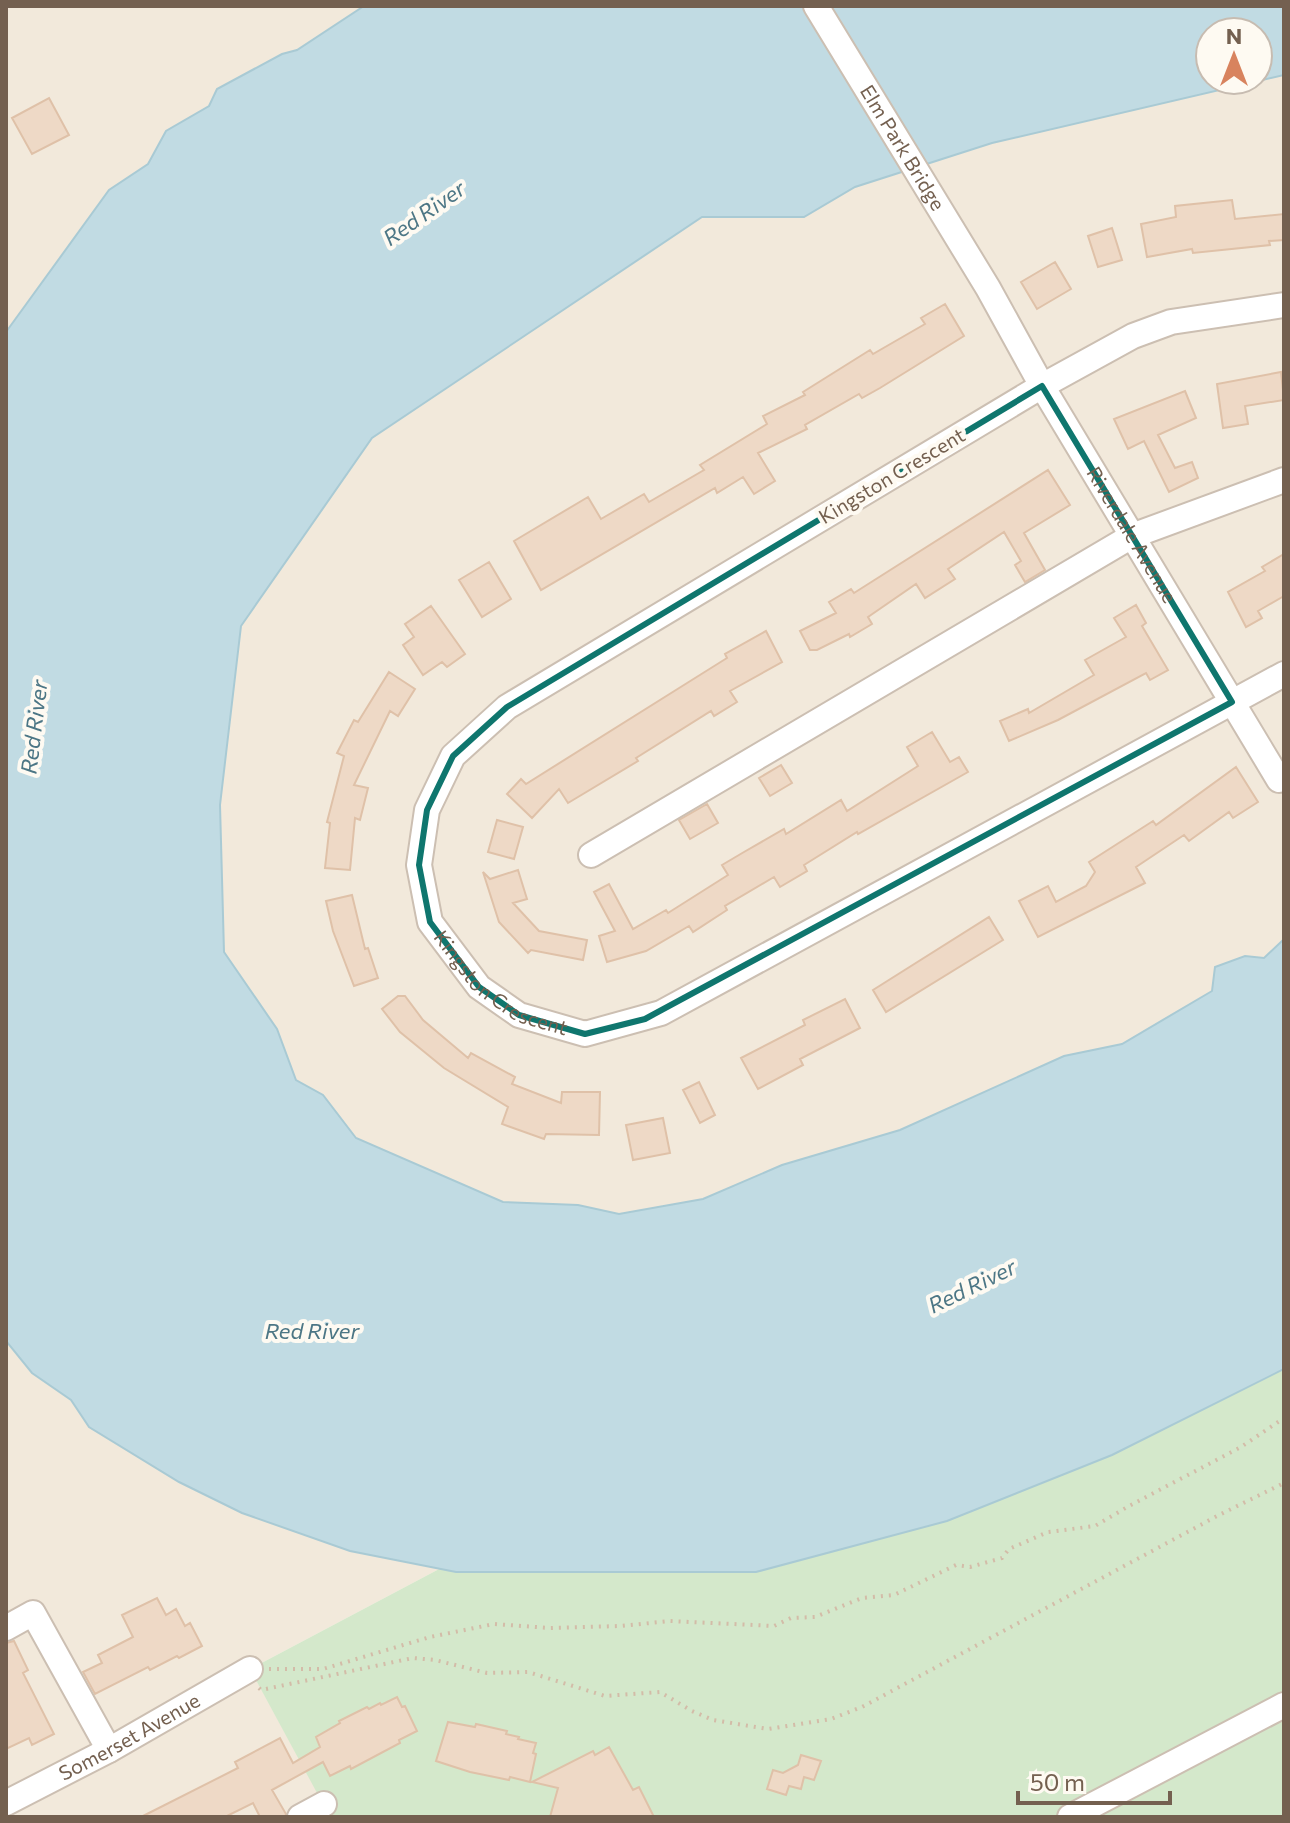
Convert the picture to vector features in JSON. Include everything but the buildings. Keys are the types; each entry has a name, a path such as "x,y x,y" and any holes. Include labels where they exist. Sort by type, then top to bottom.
{"street":[{"name":"Elm Park Bridge","path":"816,6 988,288"},
{"name":"Riverdale Avenue","path":"988,288 1042,386 1279,780"},
{"name":"Kingston Crescent","path":"1284,305 1171,322 1133,336 1042,386 507,707 453,756 427,810 419,865 430,922 479,987 519,1015 585,1034 645,1019 1284,674"},
{"path":"591,855 1132,536 1284,480"},
{"path":"6,1628 33,1613 109,1750"},
{"name":"Somerset Avenue","path":"6,1803 109,1750 250,1669"},
{"path":"1070,1817 1284,1705"},
{"path":"300,1817 324,1804"}],"path":[{"path":"1284,1418 1241,1447 1095,1526 1048,1532 1009,1549 1002,1558 970,1567 956,1565 894,1595 862,1598 815,1617 791,1618 774,1626 670,1621 550,1628 494,1624 430,1637 323,1669 250,1669 261,1690 413,1658 435,1660 487,1673 528,1672 605,1696 660,1692 692,1711 730,1724 768,1729 798,1726 831,1719 862,1707 1206,1521 1284,1483"}],"highlighted area":[{"path":"1042,386 1232,702 645,1019 585,1034 519,1015 479,987 430,922 419,865 427,810 453,756 507,707"}],"shaded area":[{"path":"6,6 364,6 297,50 282,54 209,106 166,131 148,164 109,190 6,332"},
{"path":"1284,75 1284,939 1264,958 1245,956 1212,991 1122,1044 1064,1056 900,1130 782,1165 703,1199 619,1214 578,1205 503,1202 356,1138 323,1095 296,1080 277,1029 224,953 220,805 241,626 372,438 702,217 804,217 855,187 992,143 1194,96 1274,96 1274,77"},
{"path":"6,1341 32,1373 71,1400 89,1427 350,1550 441,1568 250,1669 324,1804 300,1817 6,1817"}],"green space":[{"path":"1284,1369 1284,1817 300,1817 323,1804 250,1669 441,1568 456,1572 947,1521 1112,1455"}],"water":[{"name":"Red River","path":"364,6 1284,6 1284,75 1274,77 1274,16 1194,16 1194,96 992,143 855,187 804,217 702,217 372,438 241,626 220,805 224,952 277,1029 296,1080 323,1095 356,1138 503,1202 578,1205 619,1214 703,1199 782,1165 900,1130 1064,1056 1122,1044 1212,991 1215,967 1245,956 1264,958 1284,939 1284,1369 1112,1455 947,1521 756,1572 456,1572 350,1551 242,1513 179,1482 89,1427 71,1400 32,1373 6,1341 6,332 109,190 148,164 166,131 209,106 217,89 282,54 297,50"}]}
